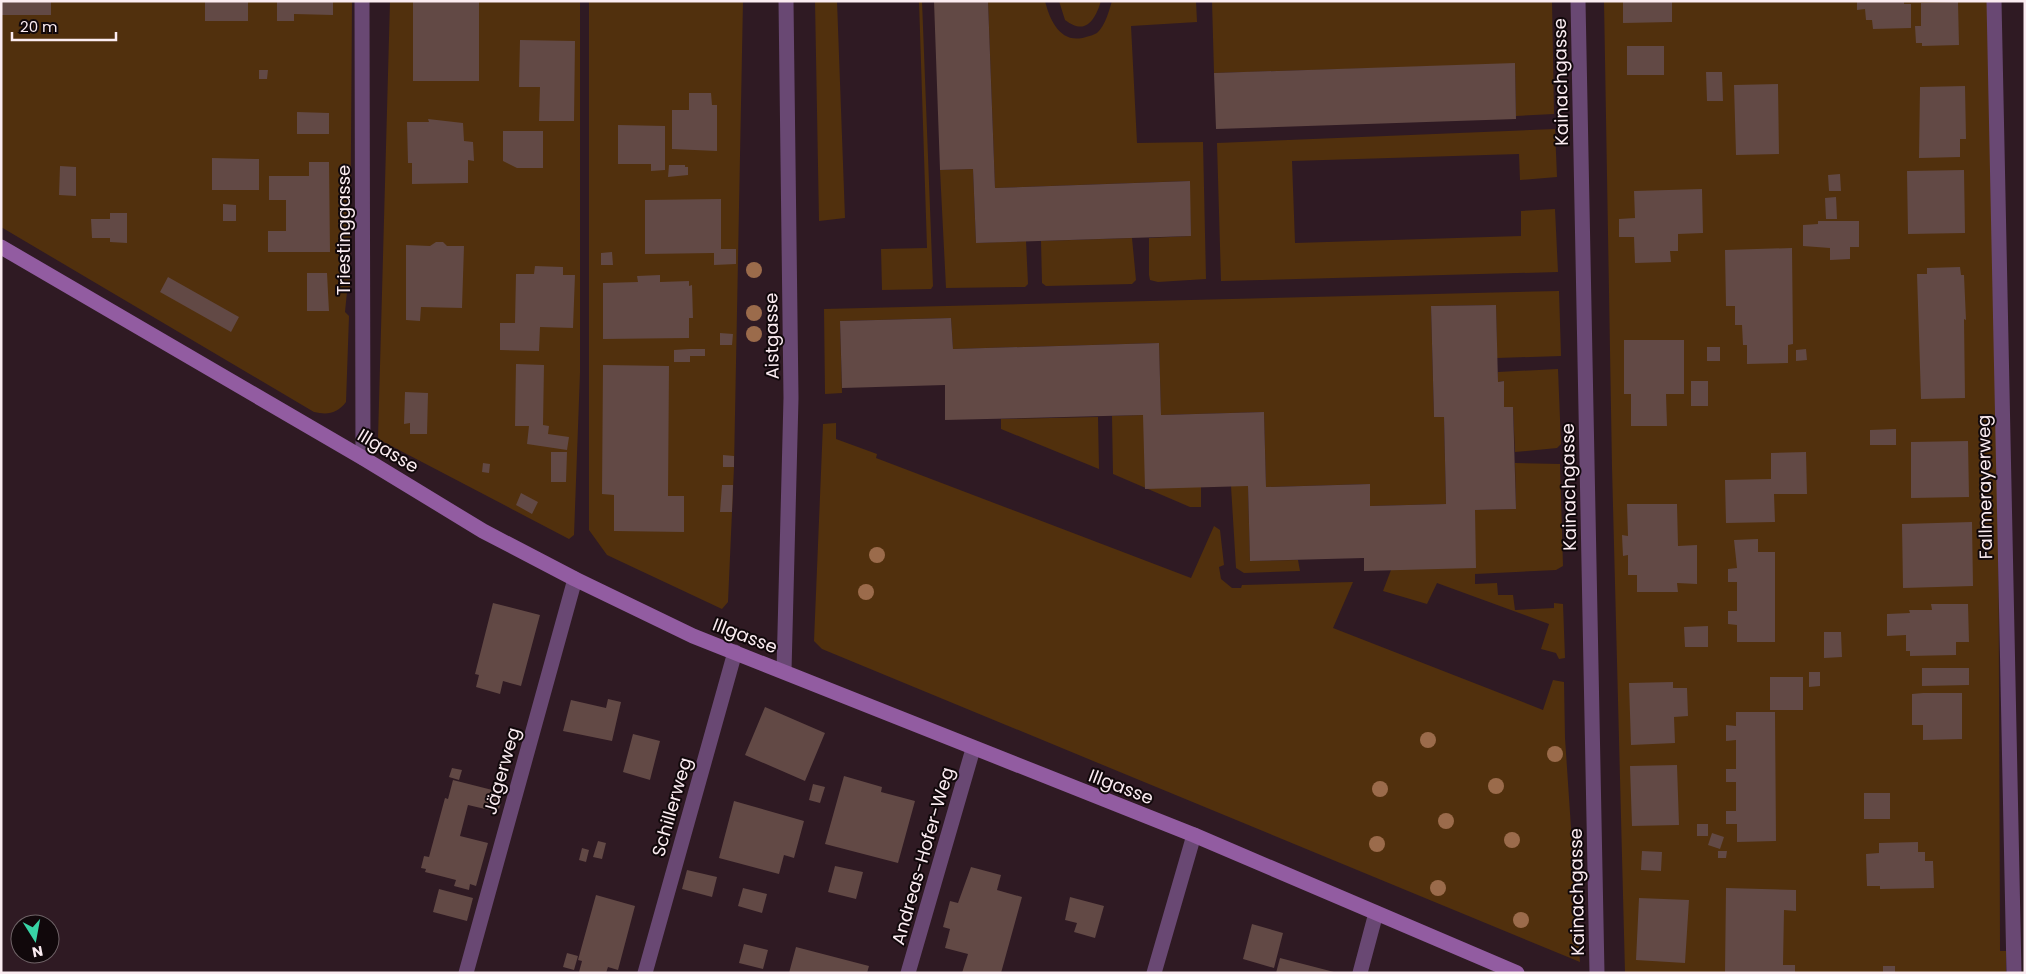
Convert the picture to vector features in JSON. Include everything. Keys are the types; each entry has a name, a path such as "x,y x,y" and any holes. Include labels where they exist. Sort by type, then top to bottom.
{"street":[{"name":"Triestinggasse","path":"362,1 363,458"},
{"name":"Aistgasse","path":"784,671 791,398 786,1"},
{"name":"Kainachgasse","path":"1578,1 1597,973"},
{"name":"Fallmerayerweg","path":"1994,1 2014,973"},
{"name":"Illgasse","path":"1,247 363,458 483,531 575,579 693,636 784,671 973,749 1194,835 1517,973"},
{"name":"Jägerweg","path":"466,973 575,579"},
{"name":"Schillerweg","path":"645,973 735,652"},
{"name":"Andreas-Hofer-Weg","path":"908,973 973,749"},
{"path":"1154,973 1194,835"},
{"path":"1360,973 1376,913"}],"shaded area":[{"path":"1,1 352,1 350,287 347,292 345,312 349,316 346,402 343,406 327,413 314,412 1,227"},
{"path":"390,1 580,1 580,373 574,535 569,539 378,439"},
{"path":"589,1 743,1 734,467 728,602 722,609 607,555 589,530"},
{"path":"815,1 837,1 845,218 819,221"},
{"path":"919,1 922,1 933,286 931,289 882,290 881,249 927,248"},
{"path":"988,1 1045,1 1050,16 1058,29 1070,38 1077,39 1093,35 1100,30 1112,1 1196,1 1197,22 1131,26 1137,143 1203,142 1206,279 1158,282 1150,280 1149,275 1149,238 1191,236 1189,181 995,188"},
{"path":"1059,1 1101,1 1093,20 1089,24 1079,26 1072,25 1065,20"},
{"path":"1212,1 1552,1 1554,114 1516,116 1515,64 1214,73"},
{"path":"1604,1 1991,1 1997,160 2000,951 2006,951 2006,973 1625,973 1612,467"},
{"path":"1555,129 1557,177 1520,180 1519,154 1292,161 1295,243 1521,236 1521,211 1555,209 1558,272 1221,281 1217,143"},
{"path":"973,169 976,243 1026,241 1028,284 1025,287 946,288 940,170"},
{"path":"1132,238 1136,280 1132,284 1046,286 1042,283 1041,241"},
{"path":"1559,291 1561,356 1497,358 1496,305 1431,306 1434,417 1444,417 1446,504 1370,506 1369,484 1266,487 1264,412 1161,415 1159,343 953,349 951,318 840,321 842,393 825,394 824,309"},
{"path":"1558,369 1561,444 1557,448 1515,452 1513,408 1504,407 1504,381 1498,382 1498,372"},
{"path":"1143,415 1201,487 1201,507 1190,507 1113,474 1112,416"},
{"path":"1098,417 1099,469 1001,429 1001,419"},
{"path":"836,423 836,439 877,454 876,458 1191,578 1214,526 1220,530 1224,565 1219,567 1221,579 1232,588 1241,588 1242,585 1353,582 1333,628 1543,710 1553,680 1564,682 1565,738 1580,962 822,649 814,641 823,424"},
{"path":"1515,463 1560,464 1563,566 1556,570 1475,574 1475,584 1497,583 1498,595 1513,595 1515,610 1554,608 1554,603 1563,604 1565,658 1559,659 1556,653 1541,649 1549,624 1437,583 1427,604 1383,591 1391,570 1475,510 1516,509"},
{"path":"1231,486 1248,486 1250,561 1298,560 1300,571 1244,573 1236,568"}],"building":[{"path":"1,1 51,1 51,15 1,15"},
{"path":"205,1 248,1 248,21 205,21"},
{"path":"277,1 333,1 333,15 294,14 294,21 277,21"},
{"path":"413,1 479,1 479,81 413,81"},
{"path":"934,1 988,1 995,188 1190,181 1191,236 976,243 973,169 940,170"},
{"path":"1623,1 1672,1 1672,22 1623,23"},
{"path":"1857,1 1904,1 1904,4 1911,4 1911,28 1873,29 1872,20 1866,20 1865,9 1857,10"},
{"path":"1958,2 1959,45 1922,46 1922,43 1916,43 1915,26 1921,26 1921,3"},
{"path":"520,40 575,41 574,121 539,121 540,87 519,87"},
{"path":"1627,46 1664,46 1664,75 1627,75"},
{"path":"1515,63 1516,119 1216,129 1214,73"},
{"path":"259,70 268,70 267,79 259,79"},
{"path":"1706,72 1722,72 1723,101 1707,101"},
{"path":"1778,84 1779,154 1736,155 1734,85"},
{"path":"1965,86 1966,139 1960,139 1960,157 1919,158 1920,87"},
{"path":"689,93 711,93 712,105 717,105 717,151 672,149 672,110 689,110"},
{"path":"297,112 329,113 329,134 297,134"},
{"path":"428,119 463,123 464,141 473,142 474,161 468,160 468,183 412,184 412,163 408,163 407,122 429,122"},
{"path":"618,125 665,126 665,170 651,171 651,164 618,164"},
{"path":"503,131 543,131 543,168 517,168 503,161"},
{"path":"212,158 259,159 259,190 212,190"},
{"path":"309,162 329,162 330,252 268,252 268,231 286,231 286,200 269,200 269,176 309,176"},
{"path":"669,165 685,165 685,167 688,167 688,175 668,177"},
{"path":"60,166 76,167 76,196 59,195"},
{"path":"1964,170 1965,233 1908,234 1907,171"},
{"path":"1840,174 1841,191 1829,191 1828,175"},
{"path":"1702,189 1703,233 1678,234 1678,251 1670,251 1671,262 1635,263 1634,237 1619,237 1619,219 1635,218 1634,191"},
{"path":"1836,197 1837,219 1826,219 1825,198"},
{"path":"721,199 721,249 736,249 736,264 714,265 714,253 645,254 645,200"},
{"path":"223,204 236,205 236,221 223,221"},
{"path":"110,213 127,213 127,243 110,242 110,238 92,238 91,219 110,219"},
{"path":"1818,221 1859,221 1859,247 1850,247 1850,259 1830,260 1830,248 1803,246 1803,225 1818,224"},
{"path":"436,242 443,242 447,246 464,246 462,308 421,307 420,321 406,320 406,245 430,246"},
{"path":"1792,248 1793,344 1788,345 1788,363 1747,364 1747,345 1743,345 1742,325 1735,325 1735,306 1726,306 1725,250"},
{"path":"612,252 613,265 601,265 601,253"},
{"path":"535,266 563,267 563,275 575,275 573,328 540,327 539,351 500,350 500,323 515,323 516,274 534,274"},
{"path":"1960,267 1961,275 1964,275 1966,320 1964,319 1965,398 1921,399 1917,274 1927,274 1927,268"},
{"path":"307,273 327,273 329,311 307,311"},
{"path":"660,275 660,282 689,281 689,286 692,285 693,318 689,318 689,338 603,339 603,283 638,282 637,276"},
{"path":"168,277 239,317 231,332 160,292"},
{"path":"1496,305 1498,382 1504,381 1504,407 1513,407 1516,509 1475,510 1476,568 1364,571 1364,558 1250,561 1248,486 1145,489 1143,415 945,420 945,385 842,388 840,321 951,318 953,349 1159,343 1161,415 1264,412 1266,487 1370,484 1370,506 1446,504 1444,417 1434,417 1431,306"},
{"path":"720,333 733,334 732,345 720,345"},
{"path":"1624,340 1684,340 1684,394 1666,394 1667,426 1631,426 1631,394 1624,394"},
{"path":"1707,347 1720,347 1720,361 1707,361"},
{"path":"705,349 705,356 690,356 690,362 674,362 674,350"},
{"path":"1806,349 1807,360 1796,361 1796,350"},
{"path":"516,364 544,365 543,425 549,426 548,434 569,437 567,450 527,444 529,426 515,426"},
{"path":"603,365 669,366 668,496 684,496 684,532 614,531 614,495 602,494"},
{"path":"1691,381 1708,381 1708,406 1691,406"},
{"path":"405,392 428,393 427,434 410,434 410,423 404,424"},
{"path":"1896,429 1896,445 1870,445 1870,430"},
{"path":"1968,441 1969,497 1911,498 1911,442"},
{"path":"551,452 567,452 566,482 551,482"},
{"path":"1806,452 1807,494 1774,494 1775,522 1726,523 1725,480 1771,479 1771,453"},
{"path":"723,455 734,456 734,467 723,467"},
{"path":"483,463 490,464 489,473 482,472"},
{"path":"722,485 733,485 732,512 720,512"},
{"path":"521,493 538,502 532,514 516,505"},
{"path":"1627,504 1677,504 1678,546 1697,545 1697,584 1677,583 1678,592 1637,592 1637,575 1628,575 1628,555 1623,556 1622,535 1628,536"},
{"path":"1972,522 1973,586 1903,588 1902,524"},
{"path":"1758,539 1758,552 1775,552 1775,642 1737,642 1737,625 1728,624 1728,611 1737,611 1737,582 1728,582 1728,569 1737,568 1734,540"},
{"path":"493,603 540,615 521,686 503,681 500,694 476,687 479,675 475,674"},
{"path":"1931,604 1968,604 1969,642 1956,642 1956,655 1910,656 1910,651 1906,651 1906,635 1887,636 1887,614 1910,613 1909,610 1932,610"},
{"path":"1708,626 1708,647 1685,647 1684,627"},
{"path":"1824,632 1841,632 1842,657 1824,658"},
{"path":"1922,668 1969,668 1969,685 1922,686"},
{"path":"1809,672 1820,672 1820,686 1809,687"},
{"path":"1770,677 1803,677 1803,710 1770,710"},
{"path":"1673,682 1673,688 1687,688 1688,716 1674,717 1675,743 1631,745 1629,683"},
{"path":"1962,693 1962,739 1923,740 1923,725 1912,725 1912,694"},
{"path":"608,699 621,702 612,741 563,731 571,700 606,708"},
{"path":"765,707 825,733 805,781 745,755"},
{"path":"1736,712 1775,712 1776,841 1737,842 1737,824 1726,824 1726,811 1736,811 1736,782 1726,782 1726,769 1736,769 1736,740 1726,741 1726,725 1736,726"},
{"path":"633,734 660,741 650,780 623,772"},
{"path":"1677,765 1679,825 1632,826 1630,766"},
{"path":"452,768 462,770 459,780 449,777"},
{"path":"844,776 882,787 881,792 915,801 898,863 825,844"},
{"path":"453,780 504,793 498,812 468,805 460,836 488,843 476,886 470,884 469,890 454,886 456,880 425,872 426,869 421,868 424,856 429,857 445,798 448,799"},
{"path":"813,784 825,787 820,803 809,800"},
{"path":"1864,793 1890,793 1890,819 1864,819"},
{"path":"734,801 804,821 794,858 784,855 779,874 719,858"},
{"path":"1697,824 1708,824 1708,836 1697,836"},
{"path":"1712,833 1724,837 1720,849 1708,845"},
{"path":"598,841 606,843 602,859 593,857"},
{"path":"1918,842 1918,852 1925,852 1925,861 1933,861 1934,888 1880,889 1880,886 1867,886 1866,854 1879,853 1879,843"},
{"path":"582,848 589,850 586,862 579,860"},
{"path":"1642,851 1662,852 1661,871 1641,870"},
{"path":"1718,851 1727,851 1726,858 1718,858"},
{"path":"835,866 863,872 856,899 828,892"},
{"path":"971,867 1001,875 997,890 1022,897 1001,973 962,973 968,954 945,948 950,929 943,927 950,901 958,903"},
{"path":"687,870 717,877 712,897 682,889"},
{"path":"743,888 767,894 762,913 738,906"},
{"path":"1726,888 1796,890 1796,911 1784,910 1783,965 1795,965 1795,973 1725,973"},
{"path":"439,889 473,898 467,921 433,912"},
{"path":"596,895 635,906 618,970 608,967 606,973 581,973 579,972 582,961 578,960"},
{"path":"1070,897 1104,906 1095,938 1074,932 1077,923 1065,920"},
{"path":"1639,898 1689,900 1685,963 1636,960"},
{"path":"1252,924 1283,933 1274,968 1243,959"},
{"path":"744,944 768,950 763,969 739,963"},
{"path":"796,947 869,966 867,973 789,973"},
{"path":"567,953 578,956 574,970 563,967"},
{"path":"1280,958 1334,972 1334,973 1276,973"},
{"path":"1883,966 1895,966 1895,973 1883,973"}]}
